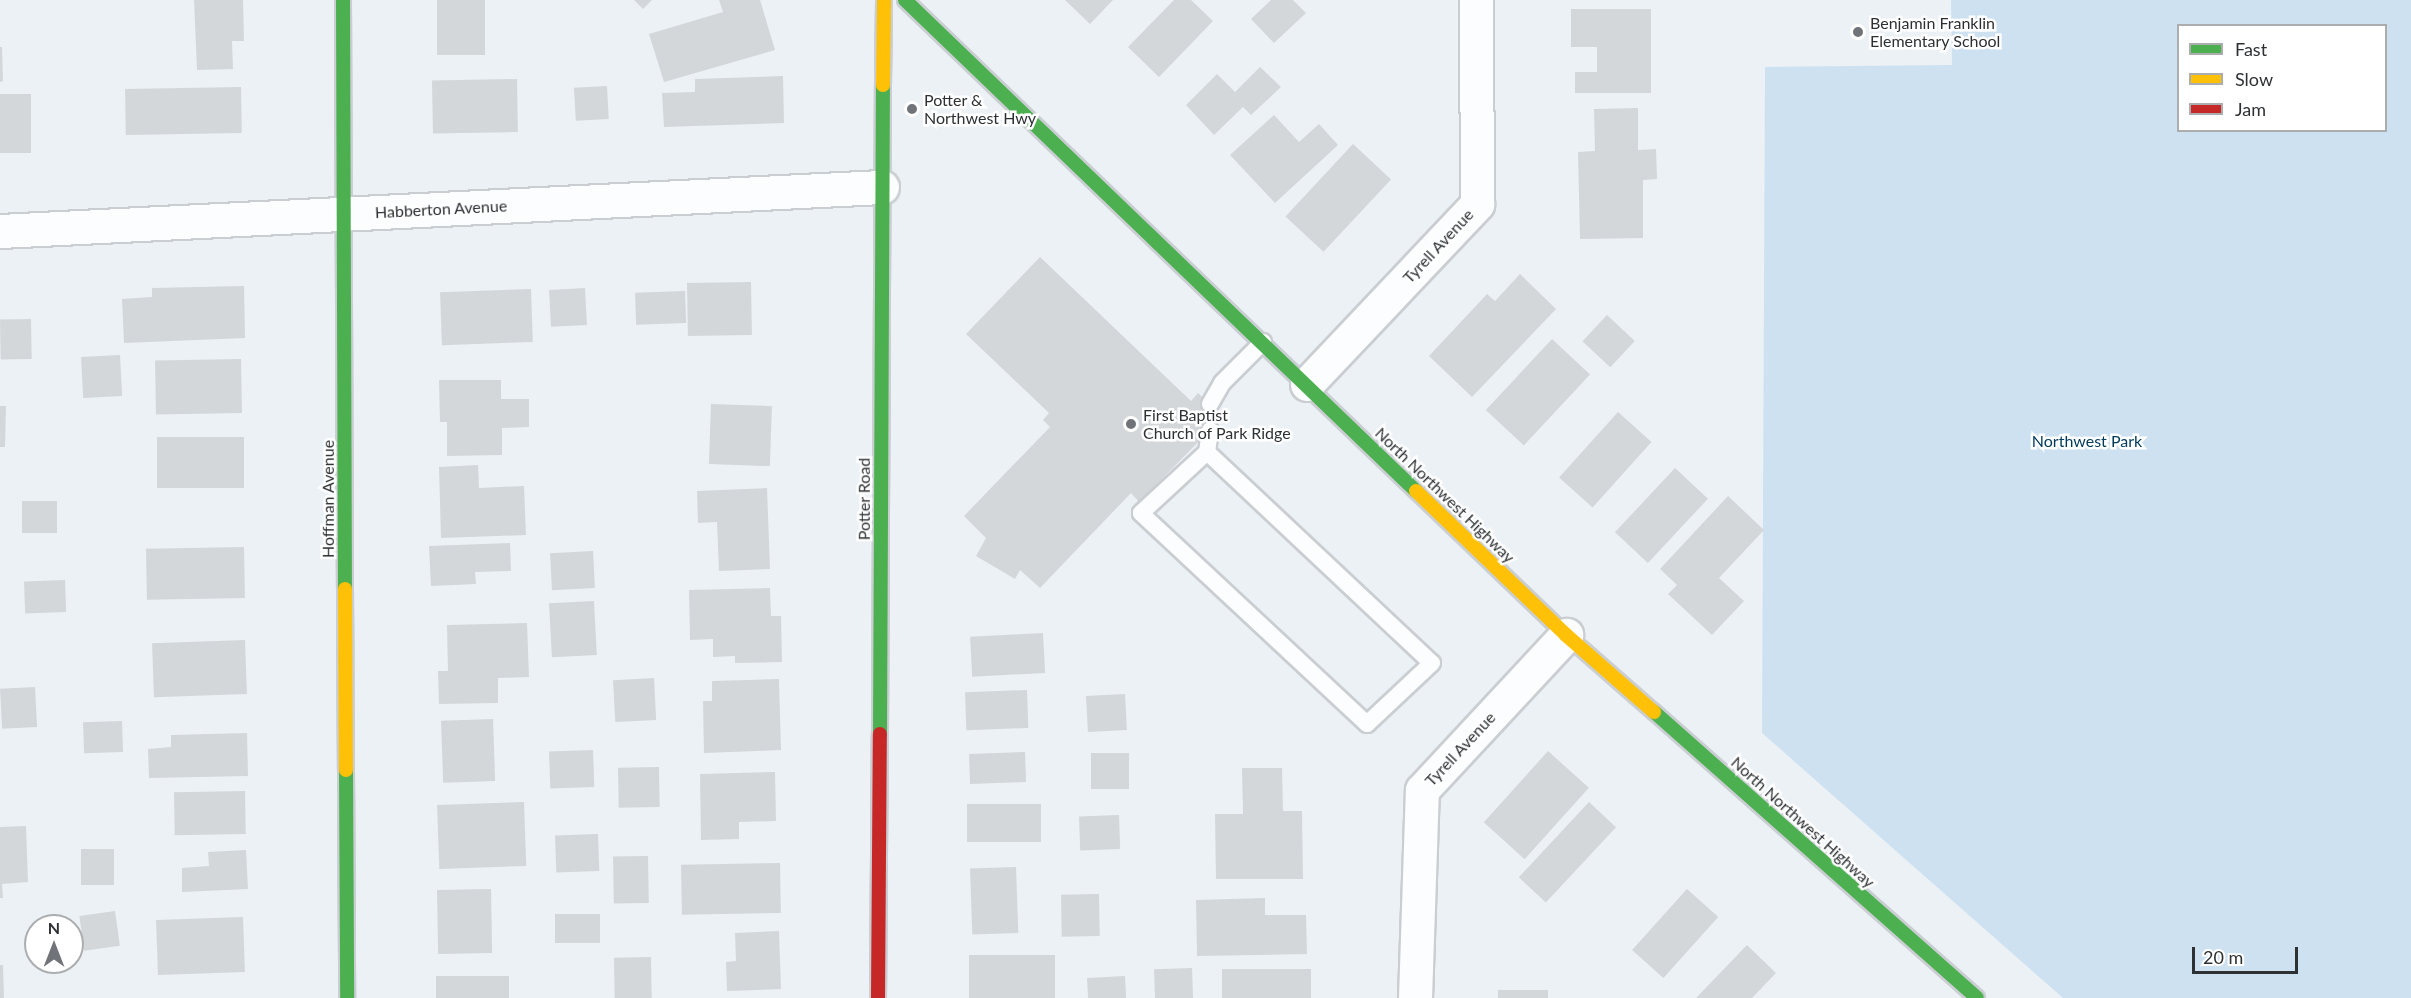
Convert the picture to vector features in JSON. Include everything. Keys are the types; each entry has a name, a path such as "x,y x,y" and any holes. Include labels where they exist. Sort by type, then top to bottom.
{"street":[{"name":"Hoffman Avenue","path":"343,0 347,998"},
{"name":"Potter Road","path":"878,998 884,0"},
{"name":"North Northwest Highway","path":"905,0 1566,634 1977,998"},
{"name":"Tyrell Avenue","path":"1307,384 1477,204 1476,0"},
{"name":"Habberton Avenue","path":"0,231 882,187"},
{"name":"Tyrell Avenue","path":"1414,998 1422,790 1566,634"}],"lane":[{"path":"1209,404 1222,383 1263,342"},
{"path":"1207,452 1432,663 1367,724 1141,513 1207,452 1210,430"}],"green space":[{"name":"Northwest Park","path":"1951,0 2411,0 2411,998 2063,998 1762,733 1765,67 1952,65"}],"building":[{"path":"194,0 243,0 244,41 232,41 233,69 197,70"},
{"path":"437,0 485,0 485,55 437,55"},
{"path":"634,0 652,0 643,9"},
{"path":"719,0 760,0 775,50 664,82 649,34 723,12"},
{"path":"1065,0 1113,0 1090,24"},
{"path":"1174,0 1191,0 1213,21 1159,77 1128,47"},
{"path":"1271,0 1293,0 1306,13 1274,43 1251,19"},
{"path":"1571,9 1651,9 1651,93 1575,93 1575,72 1597,72 1597,47 1571,47"},
{"path":"0,47 2,47 3,81 0,82"},
{"path":"1260,67 1281,87 1251,115 1243,107 1214,135 1186,105 1217,74 1235,92"},
{"path":"783,76 784,123 664,127 662,93 695,92 695,79"},
{"path":"517,79 518,132 433,133 432,80"},
{"path":"607,86 609,119 576,121 574,88"},
{"path":"241,87 242,133 126,135 125,89"},
{"path":"0,94 31,94 31,153 0,153"},
{"path":"1638,108 1638,150 1656,149 1657,179 1643,180 1643,238 1580,239 1578,152 1595,151 1594,109"},
{"path":"1274,115 1299,142 1319,124 1338,145 1275,203 1230,155"},
{"path":"1353,144 1391,179 1324,252 1285,216"},
{"name":"First Baptist Church of Park Ridge","path":"1040,257 1191,401 1198,393 1223,417 1139,502 1131,493 1040,588 1020,570 1015,579 976,556 986,538 964,516 1050,427 1043,420 1049,413 966,334"},
{"path":"1520,274 1556,309 1472,397 1429,356 1487,294 1495,301"},
{"path":"751,282 752,335 688,336 687,283"},
{"path":"244,286 245,338 124,343 122,299 152,297 152,288"},
{"path":"585,288 587,325 551,327 549,290"},
{"path":"531,289 533,342 442,345 440,292"},
{"path":"685,291 686,323 636,325 635,293"},
{"path":"1607,315 1635,341 1610,367 1582,341"},
{"path":"31,319 32,359 1,360 0,320"},
{"path":"1552,339 1590,374 1524,445 1486,410"},
{"path":"120,355 122,396 83,398 81,357"},
{"path":"241,359 242,413 156,414 155,361"},
{"path":"439,380 501,380 501,399 529,399 529,427 502,428 502,455 447,456 447,422 440,422"},
{"path":"711,404 772,406 770,466 709,464"},
{"path":"0,406 6,406 5,447 0,447"},
{"path":"1618,412 1651,442 1593,508 1559,477"},
{"path":"157,437 244,437 244,488 157,488"},
{"path":"478,465 479,488 524,486 526,535 441,538 439,467"},
{"path":"1675,468 1708,499 1648,563 1615,532"},
{"path":"767,488 770,569 719,571 717,522 698,523 697,491"},
{"path":"1728,496 1764,530 1719,578 1744,601 1712,635 1668,594 1677,585 1660,569"},
{"path":"22,501 57,501 57,533 22,533"},
{"path":"510,543 511,571 475,572 476,584 431,586 429,546"},
{"path":"244,547 245,598 147,600 146,549"},
{"path":"593,551 595,588 552,590 550,553"},
{"path":"65,580 66,612 25,613 24,581"},
{"path":"770,588 771,616 781,616 782,662 735,663 735,656 713,657 713,639 690,640 689,590"},
{"path":"594,601 597,655 552,657 549,603"},
{"path":"527,623 529,677 498,678 498,703 439,704 438,671 448,671 447,625"},
{"path":"1043,633 1045,673 972,677 970,637"},
{"path":"245,640 247,694 154,697 152,643"},
{"path":"654,678 656,720 615,722 613,680"},
{"path":"779,679 781,750 704,753 703,701 712,701 712,681"},
{"path":"35,687 37,727 2,729 0,689"},
{"path":"1027,690 1028,728 966,730 965,692"},
{"path":"1125,694 1127,730 1088,732 1086,696"},
{"path":"493,719 495,781 443,783 441,721"},
{"path":"122,721 123,752 84,753 83,722"},
{"path":"247,733 248,776 149,778 148,749 171,747 171,735"},
{"path":"593,750 594,787 550,789 549,752"},
{"path":"1548,751 1589,788 1525,859 1484,822"},
{"path":"1025,752 1026,782 970,784 969,754"},
{"path":"1091,753 1129,753 1129,789 1091,789"},
{"path":"659,767 660,807 619,808 618,768"},
{"path":"1242,768 1282,768 1283,811 1302,811 1303,879 1216,879 1215,814 1243,814"},
{"path":"775,772 776,821 739,822 739,839 701,840 700,774"},
{"path":"245,791 246,834 175,835 174,792"},
{"path":"524,802 526,866 439,869 437,805"},
{"path":"1589,802 1616,827 1546,903 1519,877"},
{"path":"967,804 1041,804 1041,842 967,842"},
{"path":"1119,815 1120,849 1080,850 1079,816"},
{"path":"26,826 28,882 2,884 3,898 0,898 0,827"},
{"path":"598,834 599,871 556,872 555,836"},
{"path":"81,849 114,849 114,885 81,885"},
{"path":"246,850 248,889 182,892 182,868 209,866 208,852"},
{"path":"648,856 649,903 614,904 613,857"},
{"path":"780,863 781,913 682,915 681,865"},
{"path":"1016,867 1018,933 972,935 970,869"},
{"path":"491,889 492,953 438,954 437,890"},
{"path":"1687,889 1718,917 1663,978 1632,950"},
{"path":"1099,894 1100,936 1062,937 1061,895"},
{"path":"1265,898 1265,915 1306,915 1307,954 1197,956 1196,900"},
{"path":"115,911 120,946 84,951 84,915"},
{"path":"555,914 600,914 600,943 555,943"},
{"path":"243,917 245,972 158,975 156,920"},
{"path":"779,931 781,989 727,991 726,962 736,961 735,933"},
{"path":"1747,945 1776,973 1752,998 1696,998"},
{"path":"969,955 1055,955 1055,998 969,998"},
{"path":"651,957 652,998 615,998 614,958"},
{"path":"0,965 3,965 4,998 0,998"},
{"path":"1192,968 1193,998 1155,998 1154,969"},
{"path":"1222,969 1311,969 1311,998 1222,998"},
{"path":"436,976 509,976 509,998 436,998"},
{"path":"1125,976 1126,998 1088,998 1087,978"},
{"path":"1498,990 1548,990 1548,998 1498,998"}],"traffic: fast":[{"path":"343,0 345,589"},
{"path":"905,0 1416,491"},
{"path":"880,734 883,85"},
{"path":"1654,712 1977,998"},
{"path":"346,770 347,998"}],"traffic: slow":[{"path":"883,85 884,0"},
{"path":"1416,491 1566,635 1654,712"},
{"path":"345,589 346,770"}],"traffic: jam":[{"path":"878,998 880,734"}],"place":[{"name":"Benjamin Franklin Elementary School","path":"1858,32"},
{"name":"Potter & Northwest Hwy","path":"912,109"},
{"name":"First Baptist Church of Park Ridge","path":"1131,424"}]}
